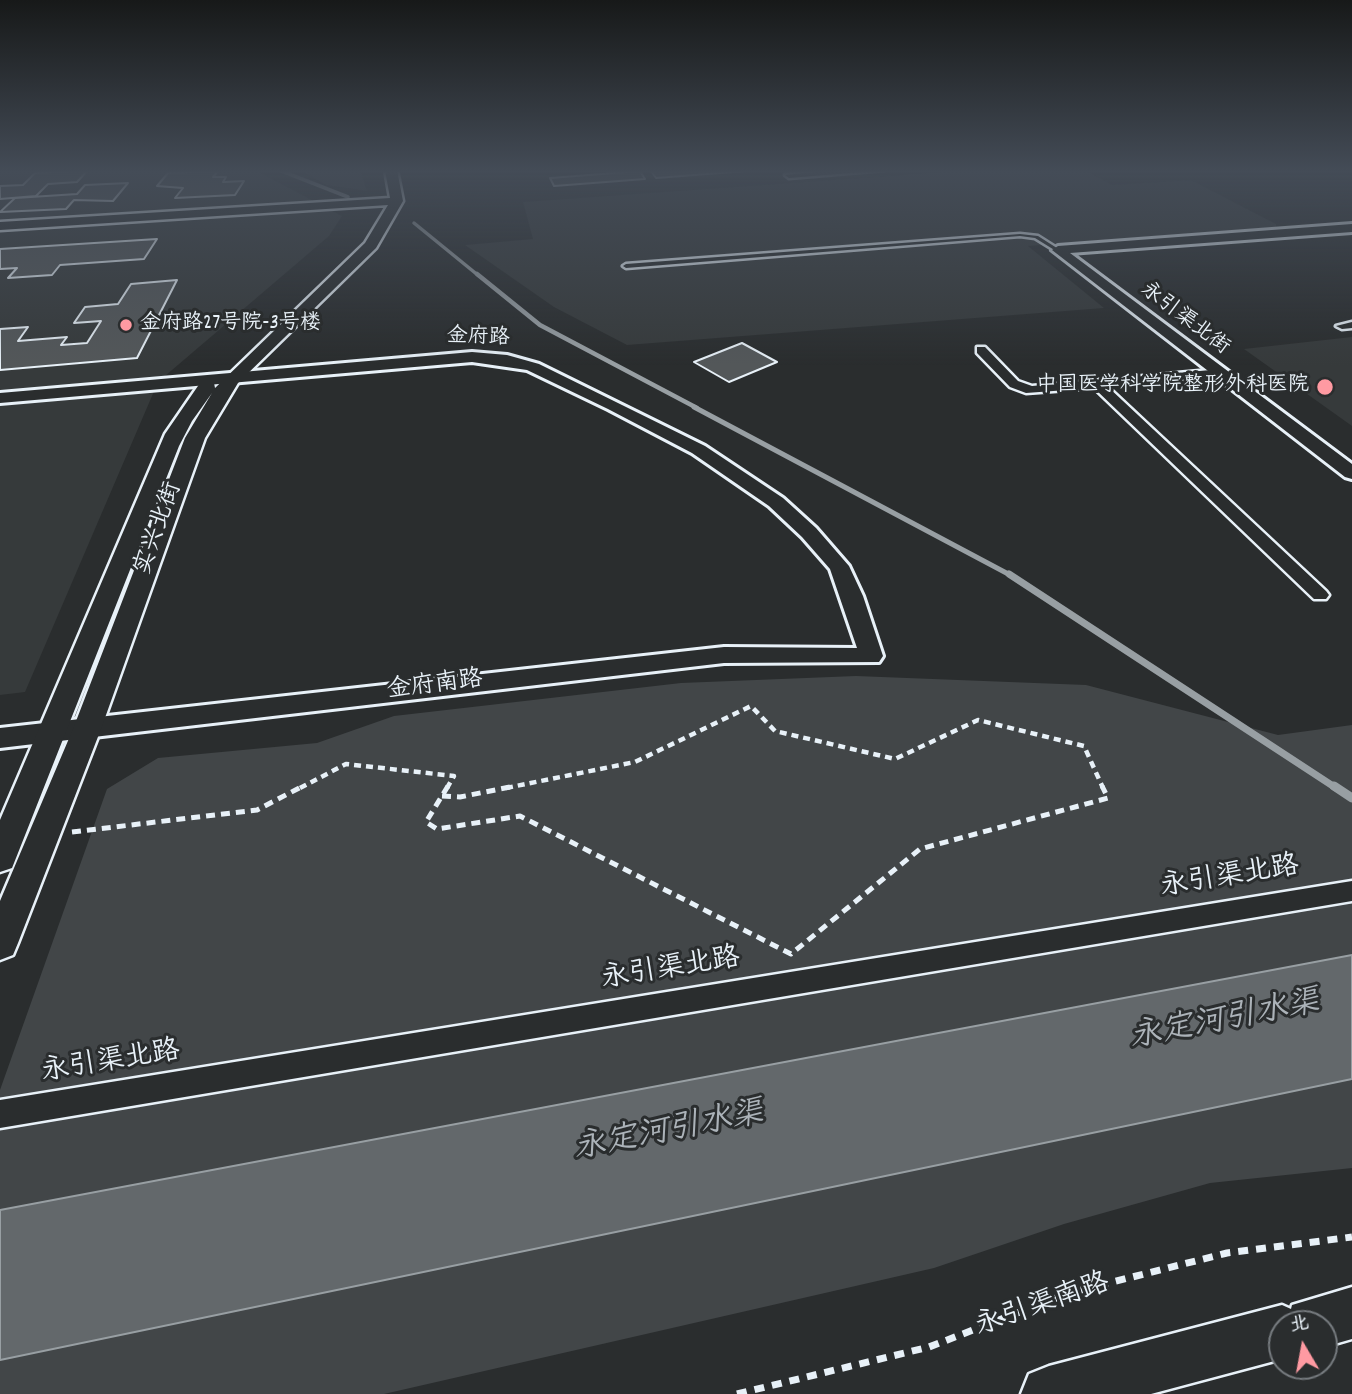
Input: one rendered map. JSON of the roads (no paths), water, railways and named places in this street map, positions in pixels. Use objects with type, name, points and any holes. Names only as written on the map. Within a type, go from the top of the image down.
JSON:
[{"type":"main road","name":"实兴北街","points":[[0,858],[154,487],[162,461],[180,424],[222,380],[371,244],[375,235]]},
{"type":"main road","name":"实兴北街","points":[[0,943],[87,729],[182,469],[222,380]]},
{"type":"main road","points":[[1049,1394],[1268,1336]]},
{"type":"street","points":[[1058,250],[1258,235]]},
{"type":"street","name":"永引渠北街","points":[[1058,250],[1352,472]]},
{"type":"street","points":[[981,349],[1021,387],[1044,390],[1218,372]]},
{"type":"street","name":"金府路","points":[[0,398],[472,357],[507,360],[533,367],[684,441],[796,516],[840,568],[872,656]]},
{"type":"street","points":[[1097,384],[1320,595]]},
{"type":"street","name":"金府南路","points":[[0,738],[724,655],[872,656]]},
{"type":"street","name":"永引渠北路","points":[[0,1114],[1352,891]]},
{"type":"lane","points":[[626,266],[1019,235]]},
{"type":"lane","points":[[1020,235],[1036,237],[1058,250]]},
{"type":"water","name":"永定河引水渠","points":[[1352,955],[1352,1079],[0,1360],[0,1210]]},
{"type":"waterway","points":[[429,235],[479,276]]},
{"type":"waterway","points":[[477,274],[540,325],[697,408]]},
{"type":"waterway","points":[[694,407],[1012,576]]},
{"type":"waterway","points":[[1009,574],[1336,788]]},
{"type":"waterway","points":[[1334,786],[1352,798]]},
{"type":"place","name":"金府路27号院-3号楼","points":[[126,325]]},
{"type":"place","name":"中国医学科学院整形外科医院","points":[[1325,387]]}]
